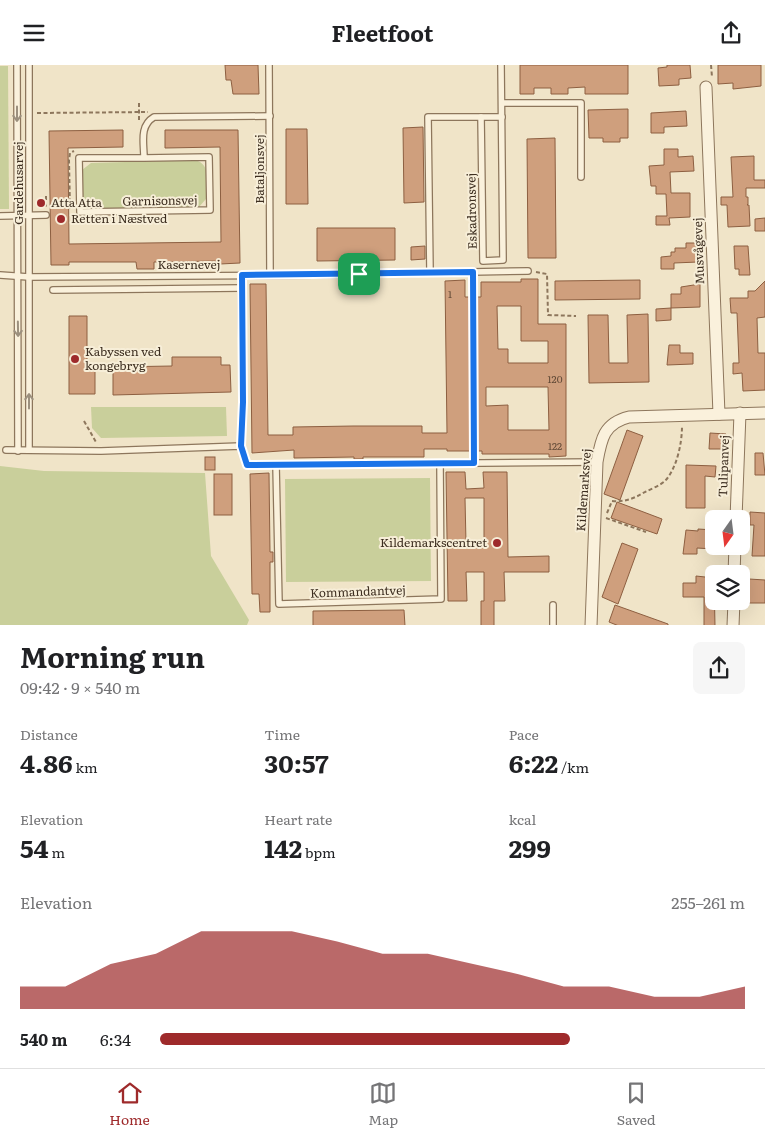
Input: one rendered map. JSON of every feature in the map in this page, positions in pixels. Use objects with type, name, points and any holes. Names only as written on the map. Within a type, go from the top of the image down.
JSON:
[{"type":"street","name":"Musvågevej","points":[[706,87],[719,414]]},
{"type":"street","name":"Tulipanvej","points":[[736,510],[740,413]]},
{"type":"street","name":"Kildemarksvej","points":[[592,625],[600,515],[597,462],[602,438],[617,420],[629,417],[765,413]]},
{"type":"street","points":[[733,625],[734,610]]},
{"type":"lane","name":"Gardehusarvej","points":[[16,65],[18,451]]},
{"type":"lane","name":"Gardehusarvej","points":[[28,65],[30,450]]},
{"type":"lane","name":"Bataljonsvej","points":[[270,65],[270,274]]},
{"type":"lane","name":"Eskadronsvej","points":[[481,117],[483,261],[504,260],[501,65]]},
{"type":"lane","points":[[502,103],[581,103],[581,177]]},
{"type":"lane","points":[[144,158],[144,129],[147,121],[154,117],[270,117]]},
{"type":"lane","points":[[430,273],[428,117],[502,117]]},
{"type":"lane","name":"Garnisonsvej","points":[[210,157],[210,211],[80,212],[79,158],[144,158],[210,157]]},
{"type":"lane","points":[[0,216],[46,215]]},
{"type":"lane","name":"Kasernevej","points":[[0,275],[29,277],[528,271]]},
{"type":"lane","points":[[242,275],[243,402],[241,446],[247,465],[597,462]]},
{"type":"lane","points":[[53,290],[241,288]]},
{"type":"lane","points":[[17,302],[29,302]]},
{"type":"lane","points":[[6,450],[101,451],[241,446]]},
{"type":"lane","name":"Kommandantvej","points":[[276,465],[279,604],[440,599],[440,463]]},
{"type":"lane","points":[[553,605],[553,625]]},
{"type":"path","points":[[46,196],[46,215]]},
{"type":"path","points":[[528,271],[547,274],[548,315],[576,316]]},
{"type":"path","points":[[473,272],[474,463]]},
{"type":"path","points":[[646,533],[600,515],[612,501],[624,502],[632,499],[664,481],[670,473],[682,441],[682,415]]},
{"type":"path","points":[[84,421],[101,451]]},
{"type":"green space","points":[[0,66],[8,66],[9,209],[0,209]]},
{"type":"green space","points":[[195,160],[204,166],[207,176],[206,199],[198,208],[92,208],[85,205],[82,200],[82,170],[91,163]]},
{"type":"green space","points":[[91,407],[226,407],[227,436],[101,438],[92,428]]},
{"type":"green space","points":[[0,466],[44,471],[205,473],[211,556],[249,620],[247,625],[0,625]]},
{"type":"green space","points":[[430,478],[431,581],[286,582],[285,479]]},
{"type":"building","points":[[225,65],[258,65],[259,94],[233,94],[231,80],[226,80]]},
{"type":"building","points":[[520,65],[628,65],[628,94],[585,94],[585,87],[568,88],[568,94],[551,94],[551,88],[534,88],[534,94],[520,94]]},
{"type":"building","points":[[667,65],[690,65],[691,78],[679,79],[679,85],[659,86],[658,68],[667,67]]},
{"type":"building","points":[[718,65],[761,65],[761,86],[733,89],[733,83],[718,84]]},
{"type":"building","points":[[628,109],[628,138],[620,138],[620,142],[603,142],[603,138],[589,138],[588,110]]},
{"type":"building","points":[[686,111],[687,126],[664,127],[664,133],[651,133],[651,113]]},
{"type":"building","points":[[423,127],[424,202],[404,203],[403,128]]},
{"type":"building","points":[[286,129],[307,129],[308,204],[286,204]]},
{"type":"building","points":[[123,130],[123,147],[68,148],[69,244],[221,242],[220,147],[165,148],[165,130],[238,130],[240,263],[220,264],[220,261],[154,262],[154,269],[137,269],[136,262],[69,262],[69,265],[51,265],[49,131]]},
{"type":"building","points":[[555,138],[556,258],[528,258],[527,139]]},
{"type":"building","points":[[664,149],[678,149],[678,157],[693,156],[694,171],[670,172],[671,193],[690,193],[690,217],[669,218],[670,225],[656,225],[656,216],[667,216],[666,194],[656,194],[656,186],[651,186],[649,166],[664,165]]},
{"type":"building","points":[[754,156],[754,180],[765,180],[765,188],[746,188],[750,226],[728,227],[727,205],[721,205],[721,197],[733,197],[731,157]]},
{"type":"building","points":[[765,218],[765,231],[755,231],[755,219]]},
{"type":"building","points":[[317,228],[395,228],[395,260],[317,261]]},
{"type":"building","points":[[686,243],[695,243],[698,262],[674,263],[674,269],[661,269],[661,257],[671,256],[671,252],[675,252],[675,248],[686,248]]},
{"type":"building","points":[[425,246],[425,259],[411,260],[411,247]]},
{"type":"building","points":[[734,246],[748,246],[750,275],[739,275],[739,269],[735,269]]},
{"type":"building","points":[[521,279],[538,279],[538,324],[566,324],[566,456],[549,457],[549,454],[482,454],[482,451],[447,451],[447,449],[424,449],[424,457],[363,457],[363,459],[354,459],[354,457],[294,458],[294,450],[252,453],[250,284],[266,284],[268,435],[293,435],[293,427],[353,426],[422,426],[422,433],[447,433],[445,281],[465,280],[465,297],[481,297],[481,282],[521,282]],"holes":[[[497,306],[521,306],[521,341],[548,341],[548,363],[508,363],[508,349],[498,349]],[[486,387],[548,387],[549,430],[508,430],[508,405],[486,406]]]},
{"type":"building","points":[[640,280],[640,299],[555,300],[555,281]]},
{"type":"building","points":[[765,281],[765,317],[757,318],[758,353],[765,353],[765,390],[743,391],[742,373],[733,374],[733,363],[739,363],[737,313],[731,313],[730,298],[748,298],[748,291],[755,291]]},
{"type":"building","points":[[700,284],[700,307],[671,308],[671,294],[681,294],[681,287]]},
{"type":"building","points":[[671,308],[671,320],[656,321],[656,309]]},
{"type":"building","points":[[648,314],[649,382],[589,383],[588,315],[608,315],[609,363],[628,363],[627,315]]},
{"type":"building","points":[[69,316],[87,316],[87,367],[95,367],[95,394],[69,394]]},
{"type":"building","points":[[669,345],[680,345],[680,353],[693,353],[693,364],[667,365]]},
{"type":"building","points":[[172,357],[221,357],[221,365],[230,365],[231,392],[113,395],[113,367],[172,366]]},
{"type":"building","points":[[627,430],[643,436],[620,500],[604,494]]},
{"type":"building","points":[[710,433],[726,434],[725,449],[709,449]]},
{"type":"building","points":[[755,453],[763,453],[765,475],[755,475]]},
{"type":"building","points":[[205,457],[215,457],[215,470],[205,470]]},
{"type":"building","points":[[686,465],[716,466],[715,477],[705,476],[705,508],[686,508]]},
{"type":"building","points":[[446,472],[465,472],[466,489],[484,488],[483,472],[507,472],[508,557],[549,556],[549,572],[504,572],[505,601],[494,601],[494,625],[481,625],[481,601],[484,601],[484,572],[466,572],[467,601],[448,601]],"holes":[[[465,498],[484,498],[484,542],[466,543]]]},
{"type":"building","points":[[269,473],[270,552],[273,552],[273,562],[270,562],[270,612],[260,612],[259,594],[252,594],[250,474]]},
{"type":"building","points":[[214,474],[232,474],[232,515],[214,515]]},
{"type":"building","points":[[617,502],[662,519],[657,534],[611,518]]},
{"type":"building","points":[[750,512],[765,513],[765,556],[752,556],[754,525],[750,525]]},
{"type":"building","points":[[698,529],[705,529],[705,548],[697,548],[697,554],[683,554],[686,530],[698,531]]},
{"type":"building","points":[[622,543],[638,549],[618,604],[602,597]]},
{"type":"building","points":[[696,576],[705,577],[705,610],[715,610],[715,625],[704,625],[704,597],[683,597],[683,583],[696,583]]},
{"type":"building","points":[[750,579],[765,580],[765,603],[750,603]]},
{"type":"building","points":[[615,605],[668,625],[616,625],[609,622]]},
{"type":"building","points":[[404,610],[405,625],[313,625],[313,611]]},
{"type":"place","name":"Atta Atta","points":[[41,203]]},
{"type":"place","name":"Retten i Næstved","points":[[61,219]]},
{"type":"place","name":"Kabyssen ved kongebryg","points":[[75,359]]},
{"type":"place","name":"Kildemarkscentret","points":[[497,543]]},
{"type":"route","points":[[473,272],[474,463],[247,465],[241,446],[243,402],[242,275],[359,274],[473,272]]}]
